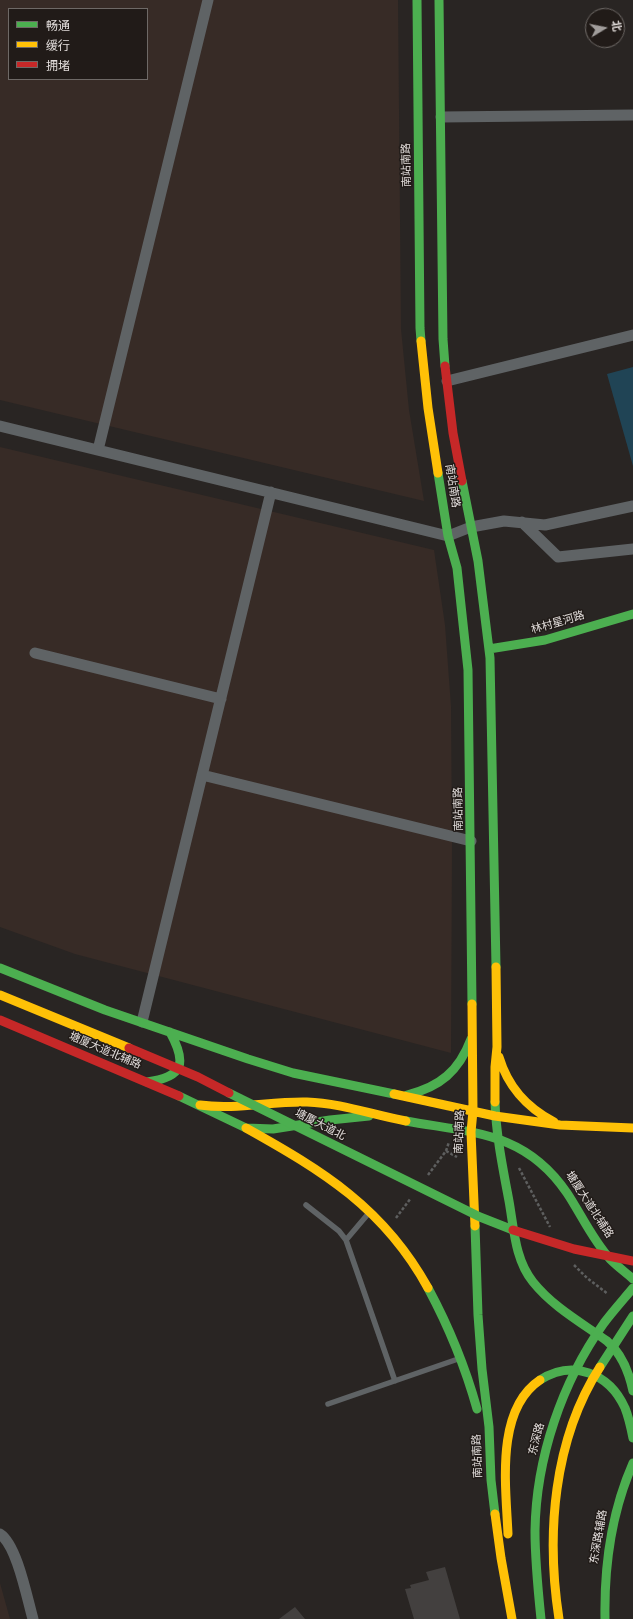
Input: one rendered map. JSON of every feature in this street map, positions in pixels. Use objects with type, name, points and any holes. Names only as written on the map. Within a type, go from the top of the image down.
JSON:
[{"type":"main road","name":"南站南路","points":[[417,0],[420,328],[428,408],[448,536],[457,568],[468,670],[473,1034],[473,1111],[470,1132],[478,1315],[482,1369],[489,1428],[490,1480],[501,1558],[513,1619]]},
{"type":"main road","name":"南站南路","points":[[439,0],[443,339],[453,433],[471,527],[486,619],[489,649],[497,1047],[494,1078],[495,1116],[498,1138],[517,1243],[525,1268],[532,1281],[550,1298],[611,1345],[626,1369],[633,1391]]},
{"type":"main road","name":"林村星河路","points":[[489,649],[512,647],[553,638],[617,617],[633,614]]},
{"type":"main road","points":[[0,968],[105,1010],[293,1073],[495,1116],[560,1125],[633,1128]]},
{"type":"main road","name":"塘厦大道北","points":[[0,995],[86,1029],[198,1077],[480,1217],[557,1245],[594,1255],[633,1261]]},
{"type":"main road","name":"塘厦大道北辅路","points":[[0,1020],[200,1105],[246,1128],[273,1129],[330,1120],[382,1116]]},
{"type":"main road","points":[[147,1082],[165,1080],[176,1072],[178,1068],[180,1057],[179,1051],[170,1032]]},
{"type":"main road","points":[[396,1096],[417,1094],[436,1087],[451,1074],[464,1055],[473,1034]]},
{"type":"main road","points":[[497,1047],[506,1078],[514,1092],[538,1113],[560,1125]]},
{"type":"main road","name":"塘厦大道北辅路","points":[[200,1105],[226,1108],[288,1102],[322,1102],[349,1106],[382,1116],[498,1138],[520,1147],[544,1165],[568,1194],[599,1244],[611,1259],[633,1279]]},
{"type":"main road","points":[[246,1128],[314,1167],[334,1181],[370,1212],[395,1239],[410,1260],[443,1317],[461,1358],[472,1390],[478,1414],[490,1480]]},
{"type":"main road","name":"东深路","points":[[541,1619],[535,1573],[534,1531],[537,1493],[543,1457],[564,1394],[578,1366],[609,1317],[633,1288]]},
{"type":"main road","points":[[559,1619],[554,1580],[553,1543],[555,1506],[560,1469],[568,1437],[590,1382],[633,1316]]},
{"type":"main road","points":[[611,1345],[630,1356]]},
{"type":"main road","points":[[513,1619],[508,1544],[507,1457],[508,1433],[518,1402],[533,1385],[543,1377],[568,1370],[584,1371],[594,1374],[606,1381],[622,1401],[628,1414],[632,1448]]},
{"type":"main road","name":"东深路辅路","points":[[605,1619],[604,1589],[610,1532],[616,1506],[630,1472],[632,1448]]},
{"type":"street","points":[[98,450],[208,0]]},
{"type":"street","points":[[441,116],[633,115]]},
{"type":"street","points":[[447,381],[633,335]]},
{"type":"street","points":[[0,426],[448,536],[471,527],[504,521],[545,524],[633,506]]},
{"type":"street","points":[[142,1022],[271,492]]},
{"type":"street","points":[[522,522],[558,557],[633,550]]},
{"type":"street","points":[[35,653],[221,699]]},
{"type":"street","points":[[202,775],[471,841]]},
{"type":"street","points":[[0,1534],[6,1538],[14,1553],[33,1619]]},
{"type":"lane","points":[[306,1205],[339,1231],[346,1240],[395,1381]]},
{"type":"lane","points":[[346,1240],[370,1212]]},
{"type":"lane","points":[[328,1404],[461,1358]]},
{"type":"path","points":[[446,1151],[458,1157]]},
{"type":"shaded area","points":[[0,0],[398,0],[401,329],[409,410],[424,501],[0,400]]},
{"type":"shaded area","points":[[0,447],[434,550],[445,625],[451,706],[451,1053],[75,954],[0,927]]},
{"type":"shaded area","points":[[0,1583],[10,1619],[0,1619]]},
{"type":"water","points":[[633,367],[633,466],[607,374]]},
{"type":"building","points":[[445,1567],[460,1619],[414,1619],[405,1589],[411,1588],[410,1585],[429,1580],[426,1572]]},
{"type":"building","points":[[295,1607],[305,1619],[279,1619]]},
{"type":"traffic: fast","points":[[417,0],[421,341]]},
{"type":"traffic: fast","points":[[439,0],[443,339],[445,366]]},
{"type":"traffic: fast","points":[[438,473],[448,536],[457,568],[468,670],[472,1004]]},
{"type":"traffic: fast","points":[[462,481],[478,561],[490,658],[496,967]]},
{"type":"traffic: fast","points":[[489,649],[545,640],[633,614]]},
{"type":"traffic: fast","points":[[0,968],[105,1010],[248,1059],[293,1073],[394,1094]]},
{"type":"traffic: fast","points":[[147,1082],[159,1080],[169,1076],[179,1067],[179,1052],[170,1032]]},
{"type":"traffic: fast","points":[[407,1095],[419,1092],[439,1082],[447,1076],[461,1060],[471,1039]]},
{"type":"traffic: fast","points":[[229,1093],[480,1217],[513,1230]]},
{"type":"traffic: fast","points":[[179,1096],[246,1128],[273,1129],[330,1120],[369,1116]]},
{"type":"traffic: fast","points":[[495,1102],[502,1164],[516,1244],[522,1264],[533,1282],[549,1299],[612,1346],[624,1364],[633,1391]]},
{"type":"traffic: fast","points":[[406,1121],[496,1138],[515,1146],[533,1157],[551,1173],[567,1193],[592,1235],[613,1262],[633,1279]]},
{"type":"traffic: fast","points":[[475,1226],[478,1315],[482,1369],[489,1427],[491,1480],[495,1514]]},
{"type":"traffic: fast","points":[[428,1288],[456,1347],[477,1409]]},
{"type":"traffic: fast","points":[[541,1619],[536,1564],[535,1531],[540,1476],[546,1449],[564,1395],[576,1370],[604,1323],[633,1288]]},
{"type":"traffic: fast","points":[[600,1367],[633,1316]]},
{"type":"traffic: fast","points":[[540,1380],[552,1374],[577,1370],[600,1378],[610,1386],[625,1408],[633,1438]]},
{"type":"traffic: fast","points":[[605,1619],[606,1578],[610,1539],[619,1501],[633,1463]]},
{"type":"traffic: slow","points":[[421,341],[428,408],[438,473]]},
{"type":"traffic: slow","points":[[495,1102],[495,1067],[497,1047],[496,967]]},
{"type":"traffic: slow","points":[[0,995],[129,1048]]},
{"type":"traffic: slow","points":[[472,1004],[473,1111],[471,1132],[475,1226]]},
{"type":"traffic: slow","points":[[499,1057],[507,1078],[519,1095],[535,1110],[554,1122]]},
{"type":"traffic: slow","points":[[394,1094],[495,1116],[560,1125],[633,1128]]},
{"type":"traffic: slow","points":[[200,1105],[240,1106],[294,1102],[320,1103],[345,1107],[406,1121]]},
{"type":"traffic: slow","points":[[246,1128],[326,1176],[349,1194],[392,1235],[411,1260],[428,1288]]},
{"type":"traffic: slow","points":[[559,1619],[553,1554],[557,1489],[563,1457],[572,1425],[584,1395],[600,1367]]},
{"type":"traffic: slow","points":[[508,1534],[505,1473],[506,1451],[510,1430],[516,1410],[526,1393],[540,1380]]},
{"type":"traffic: slow","points":[[495,1514],[512,1619]]},
{"type":"traffic: jam","points":[[445,366],[453,433],[462,481]]},
{"type":"traffic: jam","points":[[0,1020],[179,1096]]},
{"type":"traffic: jam","points":[[129,1048],[198,1077],[229,1093]]},
{"type":"traffic: jam","points":[[513,1230],[574,1249],[633,1261]]}]
